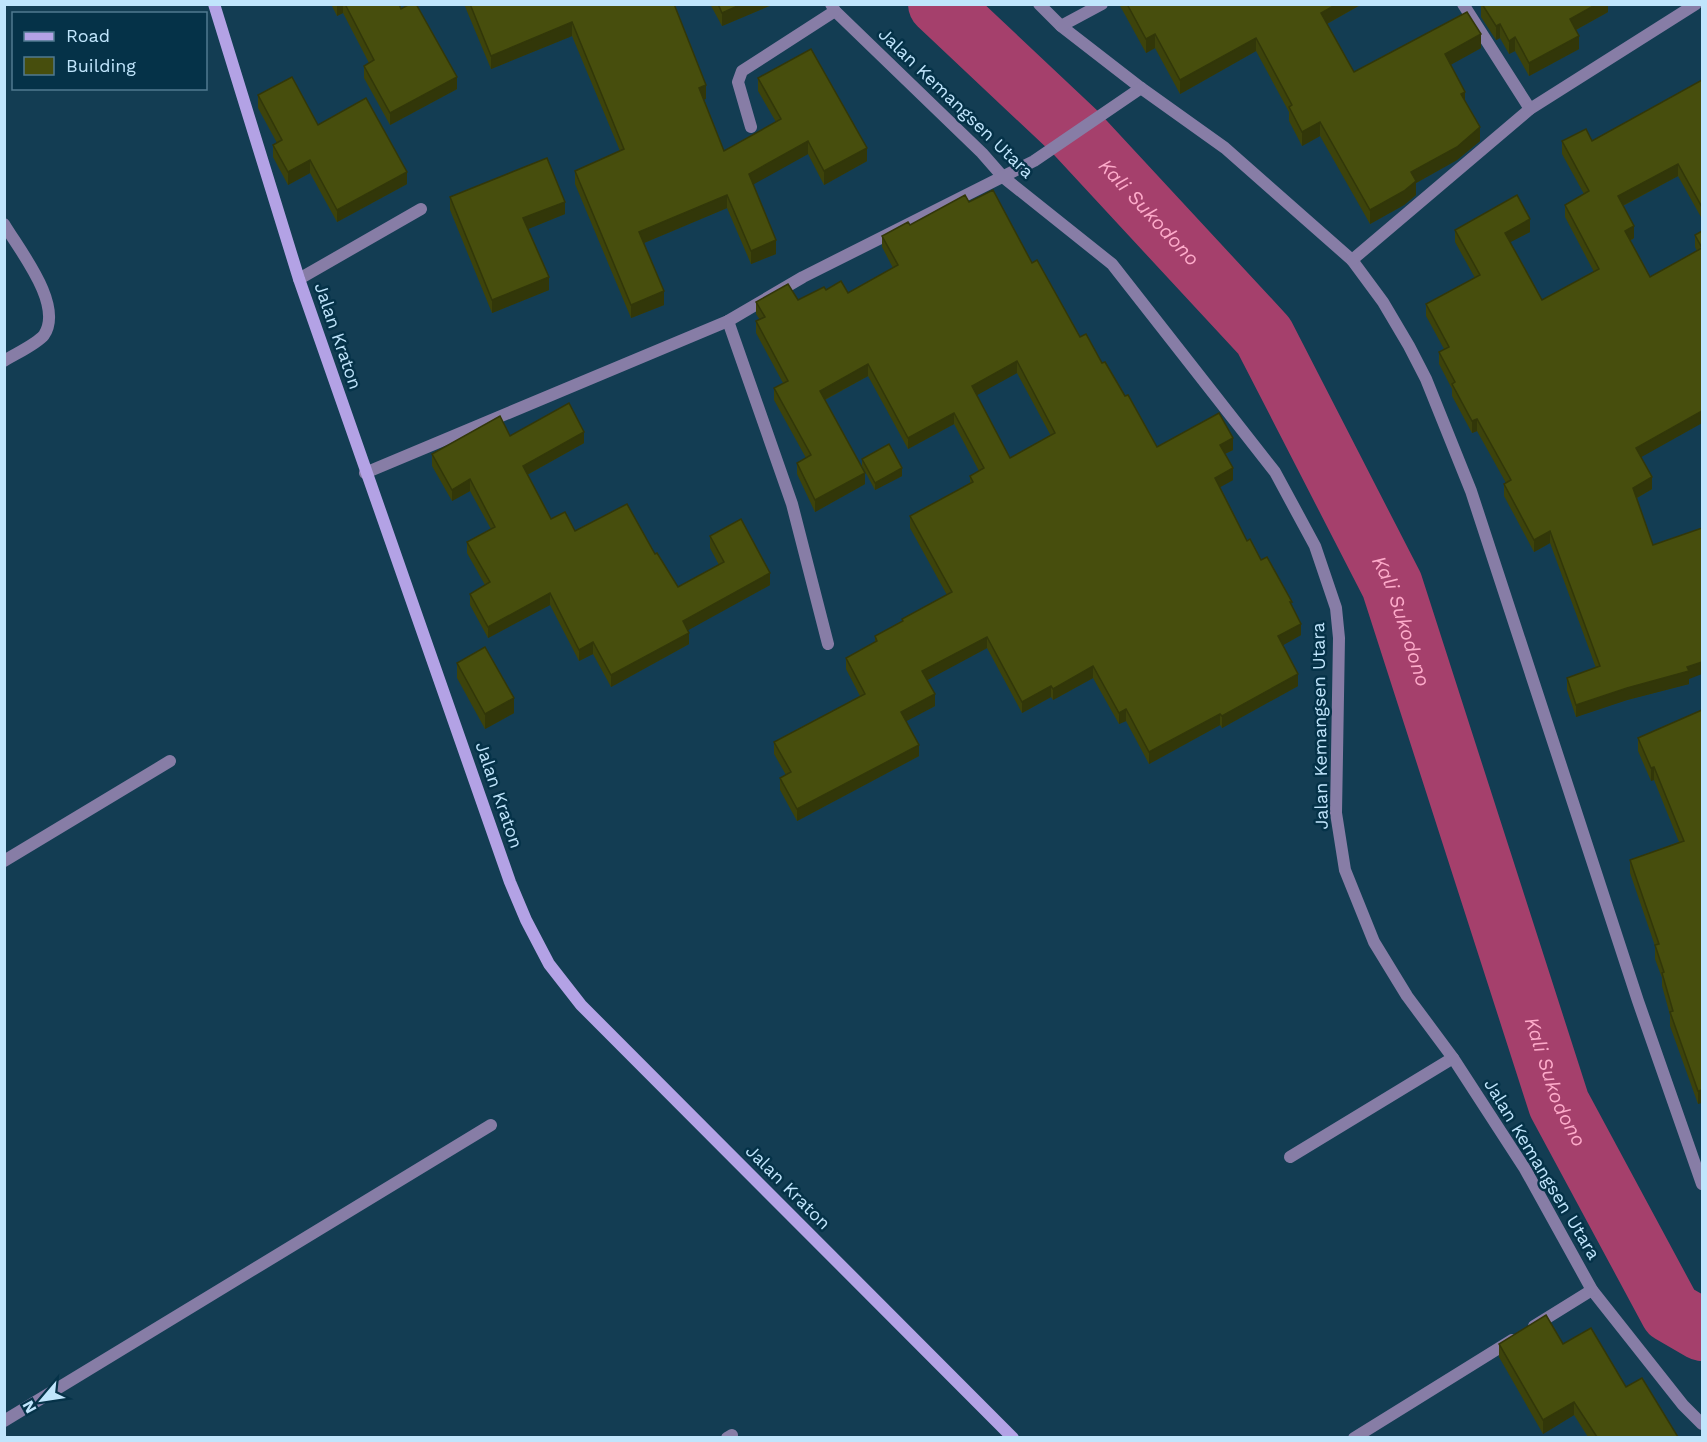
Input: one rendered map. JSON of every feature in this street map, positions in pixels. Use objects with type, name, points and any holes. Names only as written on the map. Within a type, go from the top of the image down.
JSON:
[{"type":"street","name":"Jalan Kraton","points":[[214,4],[298,279],[365,473],[510,882],[526,920],[549,964],[581,1005],[1013,1437]]},
{"type":"street","points":[[1039,4],[1061,26],[1141,88],[1225,148],[1352,260],[1383,302],[1413,354],[1426,379],[1471,491],[1638,1001],[1702,1182]]},
{"type":"street","points":[[1061,26],[1102,4]]},
{"type":"street","points":[[1463,4],[1530,109]]},
{"type":"street","points":[[1352,260],[1530,109],[1696,4]]},
{"type":"street","points":[[751,126],[738,82],[742,71],[833,8]]},
{"type":"street","name":"Jalan Kemangsen Utara","points":[[833,8],[982,153],[1003,177],[1112,264],[1275,472],[1315,546],[1336,608],[1339,638],[1336,813],[1345,870],[1374,942],[1407,996],[1453,1058],[1525,1169],[1592,1290],[1683,1405],[1702,1424]]},
{"type":"street","points":[[365,473],[728,321],[804,277],[1034,161],[1141,88]]},
{"type":"street","points":[[298,279],[421,209]]},
{"type":"street","points":[[4,224],[45,292],[50,310],[49,323],[42,337],[4,361]]},
{"type":"street","points":[[728,321],[792,504],[828,644]]},
{"type":"street","points":[[4,861],[170,761]]},
{"type":"street","points":[[1290,1157],[1453,1058]]},
{"type":"street","points":[[4,1421],[491,1125]]},
{"type":"street","points":[[1354,1437],[1592,1290]]},
{"type":"building","points":[[345,4],[399,4],[401,9],[410,4],[416,4],[457,77],[390,113],[364,66],[374,60]]},
{"type":"building","points":[[470,4],[674,4],[706,85],[699,88],[724,151],[781,119],[758,78],[811,49],[867,148],[824,171],[808,141],[749,174],[776,240],[751,251],[727,195],[639,232],[664,291],[631,305],[575,171],[624,149],[572,22],[491,56]]},
{"type":"building","points":[[718,4],[742,4],[722,13]]},
{"type":"building","points":[[1127,4],[1337,4],[1321,13],[1354,72],[1467,12],[1481,34],[1445,54],[1465,92],[1461,94],[1480,127],[1457,147],[1411,172],[1416,181],[1404,191],[1370,210],[1320,122],[1302,132],[1289,107],[1292,105],[1256,38],[1180,80],[1155,34],[1146,39]]},
{"type":"building","points":[[1482,4],[1597,4],[1570,19],[1579,36],[1529,63],[1515,37],[1509,41],[1500,24],[1496,26]]},
{"type":"building","points":[[292,77],[318,125],[366,98],[407,172],[337,210],[310,160],[288,172],[273,145],[282,140],[258,95]]},
{"type":"building","points":[[1702,80],[1702,207],[1678,164],[1618,196],[1634,226],[1625,231],[1650,277],[1702,248],[1702,411],[1636,448],[1652,477],[1633,488],[1653,545],[1702,528],[1702,662],[1687,667],[1689,671],[1576,705],[1567,678],[1600,666],[1550,531],[1534,540],[1504,484],[1511,480],[1477,419],[1472,421],[1452,384],[1455,382],[1439,352],[1449,347],[1426,304],[1480,275],[1455,230],[1517,195],[1530,219],[1505,233],[1542,300],[1599,269],[1565,205],[1589,191],[1562,141],[1586,129],[1592,141]]},
{"type":"building","points":[[547,158],[565,202],[523,218],[549,277],[492,300],[450,197]]},
{"type":"building","points":[[993,190],[1032,263],[1037,260],[1080,337],[1086,334],[1102,363],[1105,362],[1125,396],[1128,395],[1157,447],[1219,413],[1233,438],[1220,445],[1233,468],[1215,478],[1247,541],[1250,539],[1261,560],[1267,557],[1292,602],[1290,602],[1301,624],[1278,636],[1298,674],[1222,716],[1220,714],[1149,752],[1126,709],[1119,713],[1093,666],[1053,689],[1051,686],[1022,702],[987,637],[922,671],[935,694],[901,712],[919,745],[797,809],[780,778],[791,772],[774,742],[865,694],[846,658],[877,641],[875,636],[903,621],[902,619],[952,592],[910,516],[973,482],[970,476],[984,468],[954,413],[908,438],[868,364],[820,391],[865,473],[815,500],[797,463],[811,455],[774,388],[788,381],[756,321],[765,317],[756,302],[788,284],[798,300],[824,287],[826,290],[841,281],[848,293],[898,265],[882,236],[908,222],[910,225],[965,195],[969,202]],"holes":[[[1017,361],[1055,433],[1010,458],[972,386]]]},
{"type":"building","points":[[1702,231],[1702,248],[1695,235]]},
{"type":"building","points":[[569,403],[584,432],[523,466],[551,519],[565,512],[575,531],[627,504],[655,554],[657,553],[678,587],[724,562],[710,536],[741,519],[770,573],[683,621],[689,633],[611,675],[593,642],[579,650],[550,593],[488,627],[470,594],[490,582],[467,542],[495,527],[470,479],[452,490],[432,454],[500,416],[510,436]]},
{"type":"building","points":[[889,444],[902,468],[875,483],[862,459]]},
{"type":"building","points":[[485,647],[514,698],[485,714],[457,663]]},
{"type":"building","points":[[1702,710],[1702,1090],[1698,1091],[1670,1012],[1673,1011],[1655,945],[1659,944],[1630,860],[1684,841],[1654,767],[1651,768],[1638,738]]},
{"type":"building","points":[[1546,1315],[1563,1344],[1591,1328],[1626,1387],[1642,1378],[1678,1437],[1597,1437],[1574,1402],[1543,1420],[1499,1344]]},
{"type":"waterway","name":"Kali Sukodono","points":[[939,4],[1075,132],[1264,336],[1392,585],[1559,1104],[1671,1312],[1702,1330]]}]
